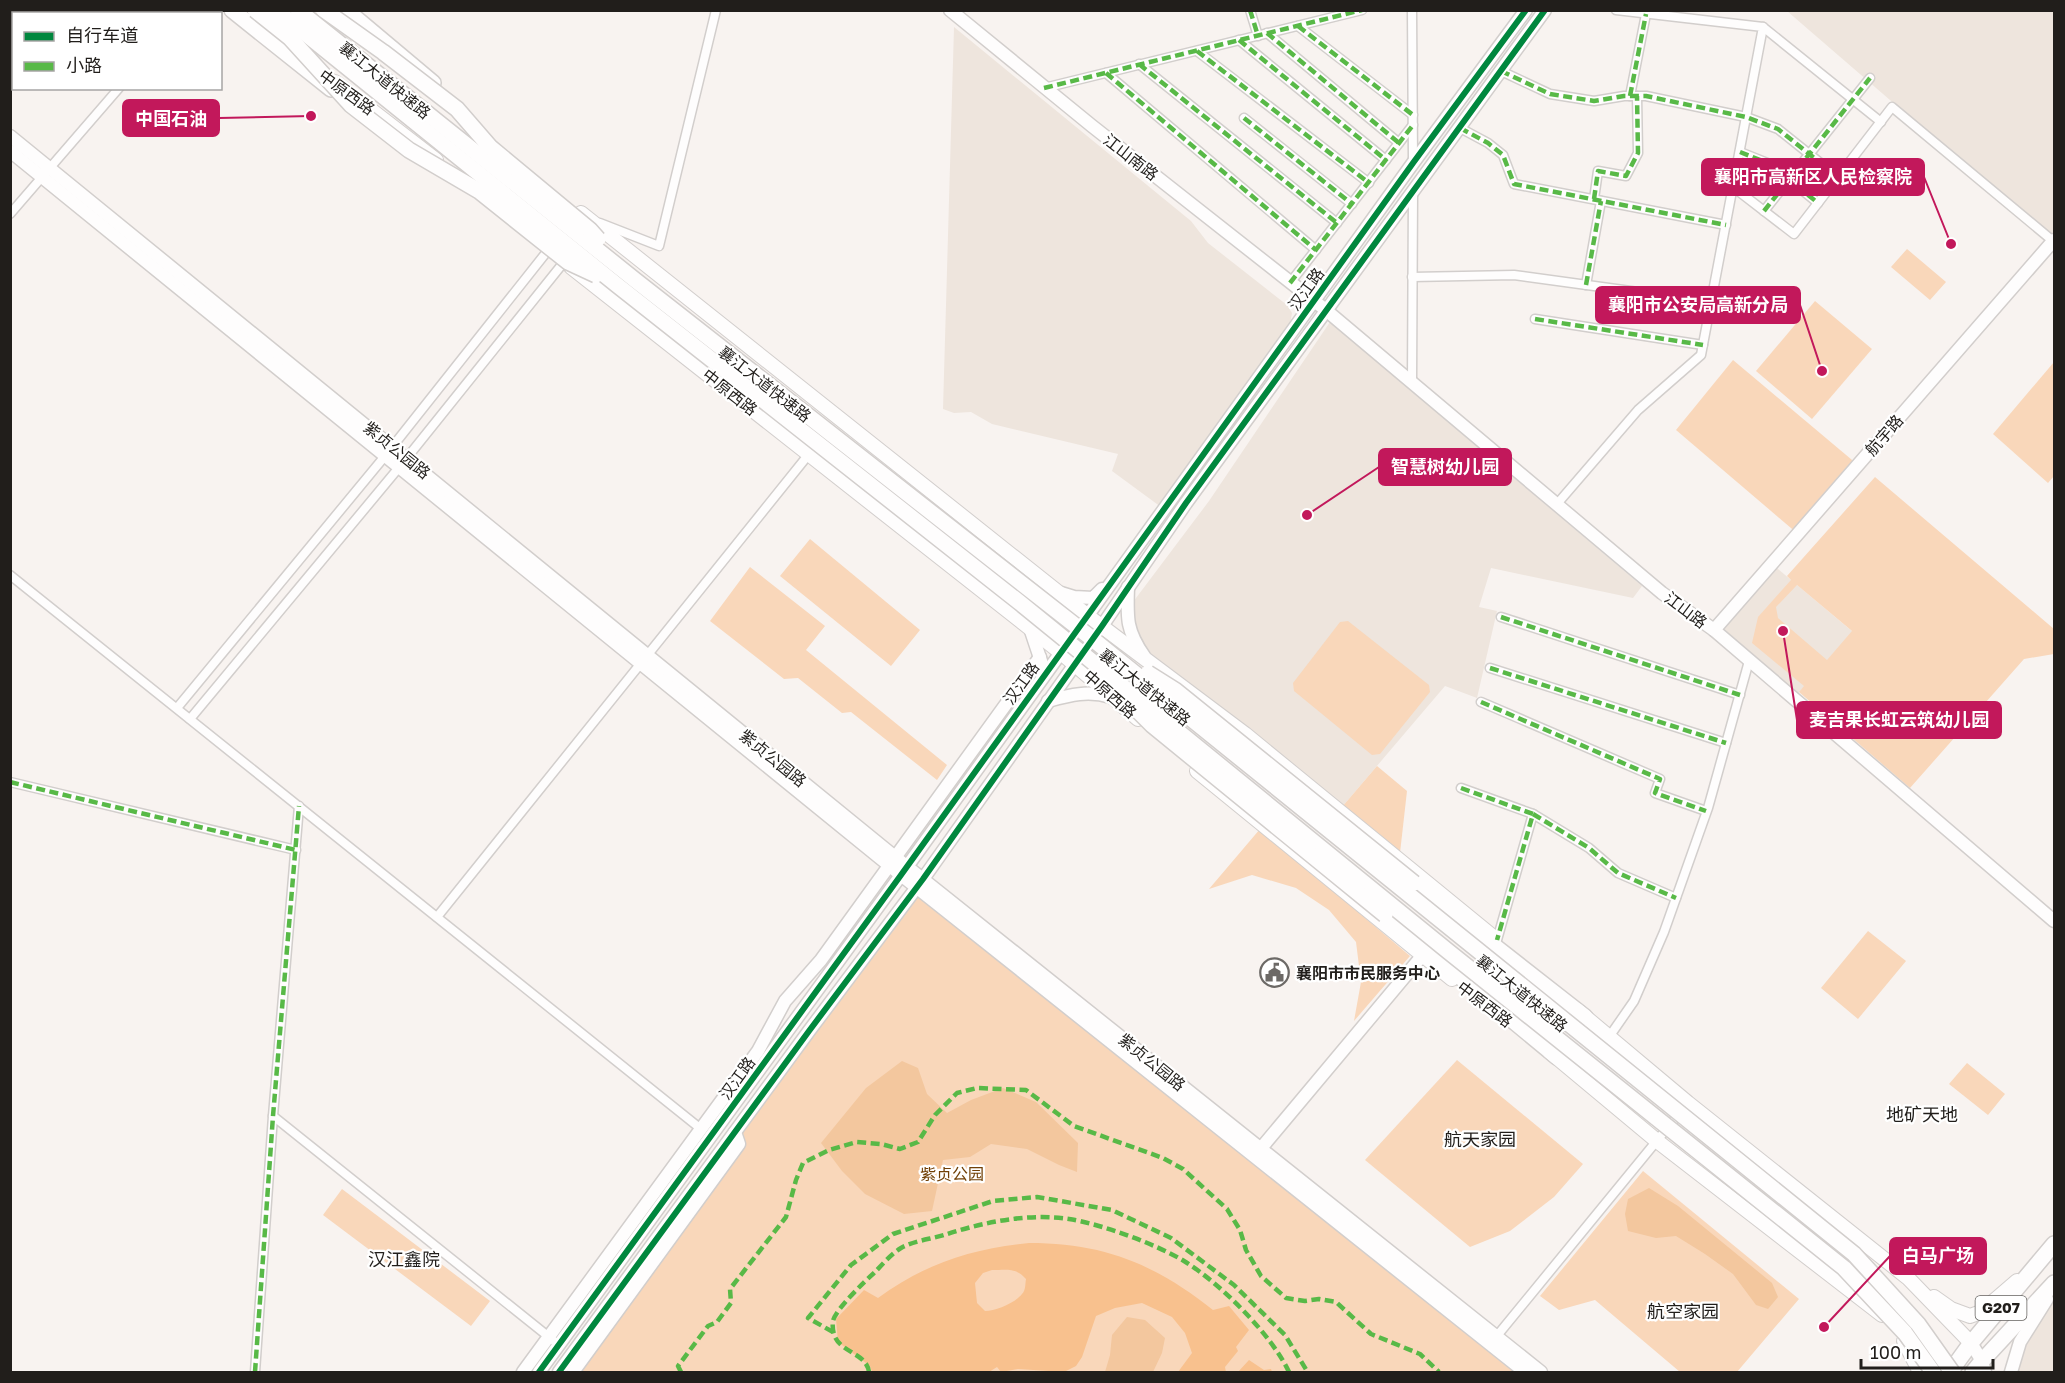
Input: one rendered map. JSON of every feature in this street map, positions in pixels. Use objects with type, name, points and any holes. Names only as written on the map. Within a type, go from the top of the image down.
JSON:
[{"type":"highway","points":[[232,10],[409,150],[479,191],[568,262],[617,285]]},
{"type":"highway","points":[[255,10],[290,38],[351,105]]},
{"type":"highway","name":"襄江大道快速路","points":[[276,10],[617,285],[1019,602],[1467,966],[1844,1268],[1905,1333],[1936,1372]]},
{"type":"highway","name":"襄江大道快速路","points":[[298,10],[1029,589],[1854,1254],[1918,1324],[1951,1372]]},
{"type":"highway","points":[[324,10],[457,109]]},
{"type":"highway","points":[[346,10],[441,90],[490,147],[590,230],[620,267]]},
{"type":"highway","points":[[1029,589],[1062,606],[1140,668],[1175,690],[1414,883],[1585,1017]]},
{"type":"highway","points":[[1019,602],[1042,630],[1120,693],[1152,725],[1557,1058]]},
{"type":"highway","name":"G207","points":[[1951,1372],[1971,1343],[2055,1245]]},
{"type":"highway","name":"G207","points":[[1980,1369],[2055,1285]]},
{"type":"main road","name":"中原西路","points":[[240,10],[293,53],[358,98],[1075,663],[1226,796],[1422,956],[1557,1058],[1656,1141],[1893,1324],[1936,1372]]},
{"type":"main road","points":[[337,10],[356,32],[587,219],[1088,616],[1245,734],[1497,940],[1688,1103],[1908,1278],[1951,1309],[1970,1316],[1982,1312],[2044,1258]]},
{"type":"main road","points":[[1908,1278],[1971,1343]]},
{"type":"main road","points":[[1893,1324],[1920,1372]]},
{"type":"street","points":[[587,219],[659,246],[716,10]]},
{"type":"street","name":"江山南路","points":[[950,10],[1314,302]]},
{"type":"street","points":[[1250,10],[1258,36]]},
{"type":"street","points":[[1044,87],[1362,10]]},
{"type":"street","points":[[1412,10],[1413,163]]},
{"type":"street","name":"汉江路","points":[[539,1372],[1526,10]]},
{"type":"street","name":"汉江路","points":[[560,1372],[920,883],[1186,503],[1545,10]]},
{"type":"street","points":[[1616,10],[1763,27],[1881,122]]},
{"type":"street","points":[[1586,285],[1597,200],[1598,171],[1626,176],[1638,153],[1634,96],[1646,14]]},
{"type":"street","points":[[1298,26],[1413,115]]},
{"type":"street","points":[[1557,504],[1638,410],[1701,355],[1763,27]]},
{"type":"street","points":[[1267,33],[1399,143]]},
{"type":"street","points":[[1239,40],[1386,160]]},
{"type":"street","points":[[1197,51],[1369,183]]},
{"type":"street","points":[[1140,64],[1337,223]]},
{"type":"street","points":[[1501,71],[1550,94],[1594,101],[1646,96],[1746,117],[1778,129],[1838,177]]},
{"type":"street","points":[[1106,73],[1316,250]]},
{"type":"street","points":[[1764,211],[1870,78]]},
{"type":"street","points":[[10,214],[117,90]]},
{"type":"street","points":[[1733,187],[1794,234],[1892,107],[2054,241]]},
{"type":"street","points":[[1244,118],[1352,204]]},
{"type":"street","points":[[1290,283],[1413,125]]},
{"type":"street","points":[[1460,128],[1488,143],[1503,155],[1514,184],[1726,225]]},
{"type":"street","name":"紫贞公园路","points":[[10,136],[47,173],[892,862],[1258,1153],[1526,1372]]},
{"type":"street","name":"紫贞公园路","points":[[10,151],[47,173]]},
{"type":"street","points":[[1740,152],[1770,164],[1818,203]]},
{"type":"street","points":[[1412,382],[1413,192]]},
{"type":"street","name":"航宇路","points":[[1714,630],[2054,241]]},
{"type":"street","points":[[177,708],[388,451],[549,249]]},
{"type":"street","points":[[190,719],[403,463],[564,262]]},
{"type":"street","points":[[1413,277],[1514,275],[1711,302]]},
{"type":"street","name":"江山路","points":[[1314,302],[1662,592],[1714,630],[2055,921]]},
{"type":"street","points":[[1535,319],[1703,345]]},
{"type":"street","points":[[437,917],[809,454]]},
{"type":"street","points":[[10,575],[701,1129]]},
{"type":"street","points":[[1060,593],[1074,597],[1093,598],[1115,579]]},
{"type":"street","points":[[1128,587],[1127,616],[1132,638],[1146,659]]},
{"type":"street","points":[[1501,617],[1740,695]]},
{"type":"street","points":[[1030,628],[1044,671],[1034,689]]},
{"type":"street","points":[[523,1372],[758,1051],[785,1001],[821,960],[1040,657]]},
{"type":"street","points":[[1609,1037],[1634,1001],[1664,932],[1707,811],[1749,661]]},
{"type":"street","points":[[1490,668],[1726,743]]},
{"type":"street","points":[[1048,701],[1076,693],[1097,693],[1115,698]]},
{"type":"street","points":[[1481,702],[1660,779],[1655,793],[1707,811]]},
{"type":"street","points":[[10,782],[296,850]]},
{"type":"street","points":[[1461,788],[1533,814],[1589,848],[1618,873],[1676,898]]},
{"type":"street","points":[[255,1372],[273,1116],[299,806]]},
{"type":"street","points":[[1497,940],[1533,814]]},
{"type":"street","points":[[1258,1153],[1422,956]]},
{"type":"street","points":[[1496,1336],[1688,1103]]},
{"type":"street","points":[[273,1116],[559,1345]]},
{"type":"street","points":[[573,1372],[739,1144],[735,1132]]},
{"type":"street","name":"紫贞公园路","points":[[1258,1153],[1541,1372]]},
{"type":"street","points":[[2011,1372],[2020,1342],[2055,1285]]},
{"type":"street","points":[[1971,1343],[1980,1369]]},
{"type":"shaded area","points":[[1787,11],[2054,11],[2054,242],[2053,241]]},
{"type":"shaded area","points":[[954,27],[1191,221],[1208,243],[1287,305],[1292,313],[1290,325],[1161,507],[1112,471],[1118,454],[992,424],[971,412],[954,413],[943,409]]},
{"type":"shaded area","points":[[1330,322],[1642,586],[1633,598],[1491,568],[1479,607],[1497,611],[1477,698],[1445,686],[1342,807],[1152,658],[1136,632],[1133,602],[1209,501]]},
{"type":"shaded area","points":[[1772,564],[1853,632],[1793,699],[1714,630]]},
{"type":"shaded area","points":[[902,1061],[918,1068],[927,1094],[947,1113],[971,1100],[1003,1088],[1036,1102],[1078,1143],[1077,1172],[1027,1149],[991,1144],[970,1157],[943,1160],[932,1211],[904,1214],[865,1194],[842,1171],[821,1143],[866,1088]]},
{"type":"shaded area","points":[[1649,1188],[1678,1206],[1772,1283],[1778,1297],[1768,1309],[1756,1305],[1733,1274],[1676,1236],[1656,1238],[1628,1231],[1625,1214],[1628,1199]]},
{"type":"shaded area","points":[[1056,1244],[1105,1252],[1127,1259],[1170,1280],[1213,1310],[1229,1306],[1249,1330],[1236,1347],[1238,1351],[1225,1367],[1226,1372],[1178,1372],[1192,1353],[1185,1333],[1172,1317],[1142,1303],[1115,1308],[1096,1316],[1082,1357],[1076,1366],[1064,1372],[1018,1369],[1001,1372],[997,1367],[989,1372],[872,1372],[870,1366],[838,1342],[836,1319],[864,1290],[878,1298],[931,1267],[969,1254],[1008,1245]],"holes":[[[992,1270],[1011,1270],[1022,1275],[1026,1279],[1025,1289],[1019,1297],[1005,1306],[985,1311],[977,1303],[975,1283],[983,1273]]]},
{"type":"shaded area","points":[[2054,1291],[2054,1372],[2011,1372],[2020,1342]]},
{"type":"shaded area","points":[[1127,1317],[1145,1320],[1165,1338],[1162,1353],[1153,1372],[1105,1372],[1112,1335]]},
{"type":"shaded area","points":[[1249,1360],[1264,1370],[1271,1369],[1272,1372],[1238,1372]]},
{"type":"green space","points":[[1907,249],[1946,282],[1930,300],[1891,267]]},
{"type":"green space","points":[[1815,301],[1872,349],[1812,419],[1756,371]]},
{"type":"green space","points":[[1733,360],[1858,465],[1798,534],[1676,430]]},
{"type":"green space","points":[[2054,362],[2054,476],[2048,483],[1993,434]]},
{"type":"green space","points":[[1875,477],[2054,629],[2054,654],[2024,659],[1910,788],[1799,692],[1804,686],[1752,643],[1758,617],[1791,580],[1787,576]],"holes":[[[1797,585],[1852,631],[1827,660],[1778,618],[1776,607]]]},
{"type":"green space","points":[[810,539],[920,630],[891,666],[780,576]]},
{"type":"green space","points":[[750,567],[825,626],[806,650],[947,765],[937,780],[851,712],[842,713],[798,678],[784,679],[710,621]]},
{"type":"green space","points":[[1348,621],[1429,685],[1430,692],[1380,754],[1372,755],[1294,691],[1293,683],[1340,622]]},
{"type":"green space","points":[[1377,766],[1407,791],[1400,853],[1342,807]]},
{"type":"green space","points":[[1260,829],[1410,956],[1354,1021],[1361,982],[1356,942],[1329,910],[1296,888],[1252,875],[1209,889]]},
{"type":"green space","name":"紫贞公园","points":[[917,887],[1518,1372],[560,1372]]},
{"type":"green space","points":[[1868,931],[1906,961],[1858,1019],[1821,988]]},
{"type":"green space","points":[[1457,1060],[1583,1164],[1554,1197],[1510,1231],[1470,1247],[1365,1160]]},
{"type":"green space","points":[[1967,1063],[2005,1094],[1988,1115],[1949,1084]]},
{"type":"green space","points":[[1643,1171],[1799,1299],[1737,1372],[1680,1372],[1595,1300],[1559,1310],[1540,1296]]},
{"type":"green space","points":[[342,1189],[490,1301],[471,1326],[323,1215]]},
{"type":"marked path","points":[[1250,10],[1258,36]]},
{"type":"marked path","points":[[1044,88],[1362,10]]},
{"type":"marked path","points":[[1630,96],[1646,14]]},
{"type":"marked path","points":[[1298,26],[1413,115]]},
{"type":"marked path","points":[[1267,33],[1399,143]]},
{"type":"marked path","points":[[1239,40],[1386,160]]},
{"type":"marked path","points":[[1197,51],[1369,183]]},
{"type":"marked path","points":[[1139,64],[1337,223]]},
{"type":"marked path","points":[[1501,71],[1550,94],[1594,101],[1624,96],[1646,96],[1746,117],[1778,129],[1838,177]]},
{"type":"marked path","points":[[1106,73],[1316,250]]},
{"type":"marked path","points":[[1764,211],[1870,78]]},
{"type":"marked path","points":[[1594,199],[1598,171],[1626,176],[1638,153],[1637,96]]},
{"type":"marked path","points":[[1244,118],[1352,204]]},
{"type":"marked path","points":[[1290,283],[1413,125]]},
{"type":"marked path","points":[[1460,128],[1488,143],[1503,155],[1514,184],[1726,225]]},
{"type":"marked path","points":[[1740,152],[1770,164],[1818,203]]},
{"type":"marked path","points":[[1586,285],[1601,201]]},
{"type":"marked path","points":[[1535,319],[1703,345]]},
{"type":"marked path","points":[[1501,617],[1740,695]]},
{"type":"marked path","points":[[1490,668],[1726,743]]},
{"type":"marked path","points":[[1481,702],[1660,779],[1655,793],[1706,811]]},
{"type":"marked path","points":[[10,782],[296,850]]},
{"type":"marked path","points":[[1461,788],[1533,814],[1497,940]]},
{"type":"marked path","points":[[255,1372],[273,1116],[299,806]]},
{"type":"marked path","points":[[1533,814],[1589,848],[1618,873],[1676,898]]},
{"type":"marked path","points":[[681,1372],[678,1366],[708,1326],[717,1322],[731,1303],[730,1289],[786,1217],[803,1163],[829,1150],[857,1142],[881,1144],[900,1149],[918,1142],[935,1115],[957,1093],[977,1088],[1026,1090],[1074,1126],[1163,1158],[1183,1169],[1227,1209],[1240,1230],[1246,1250],[1261,1276],[1286,1298],[1336,1302],[1371,1334],[1420,1354],[1439,1372]]},
{"type":"marked path","points":[[833,1332],[808,1318],[851,1265],[893,1234],[993,1201],[1037,1197],[1112,1210],[1171,1238],[1234,1285],[1285,1335],[1307,1371]]},
{"type":"marked path","points":[[869,1372],[862,1359],[837,1340],[833,1332],[833,1321],[844,1303],[890,1256],[911,1244],[975,1226],[1038,1217],[1069,1219],[1097,1225],[1144,1242],[1184,1261],[1213,1282],[1243,1310],[1270,1342],[1289,1372]]},
{"type":"cycle path","points":[[539,1372],[1526,10]]},
{"type":"cycle path","points":[[559,1372],[923,879],[1186,503],[1545,10]]},
{"type":"place","name":"中国石油","points":[[311,116]]},
{"type":"place","name":"襄阳市高新区人民检察院","points":[[1951,244]]},
{"type":"place","name":"襄阳市公安局高新分局","points":[[1822,371]]},
{"type":"place","name":"智慧树幼儿园","points":[[1307,515]]},
{"type":"place","name":"麦吉果长虹云筑幼儿园","points":[[1783,631]]},
{"type":"place","name":"襄阳市市民服务中心","points":[[1275,973]]},
{"type":"place","name":"白马广场","points":[[1824,1327]]},
{"type":"district","name":"地矿天地","points":[[1922,1115]]},
{"type":"district","name":"航天家园","points":[[1480,1140]]},
{"type":"district","name":"汉江鑫院","points":[[404,1260]]},
{"type":"district","name":"航空家园","points":[[1683,1312]]}]
